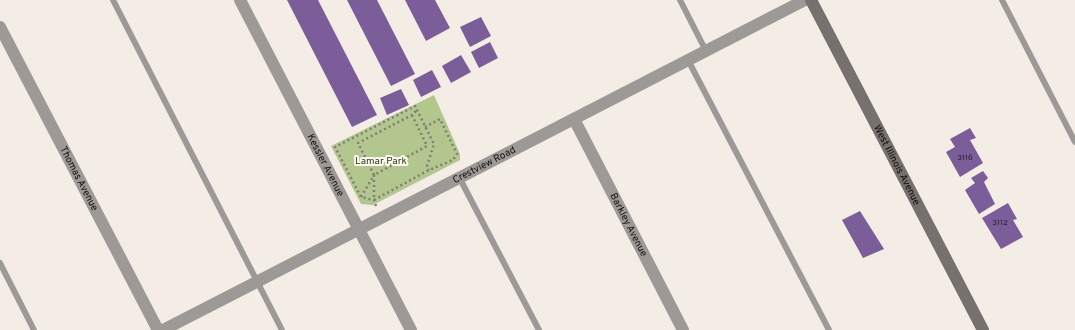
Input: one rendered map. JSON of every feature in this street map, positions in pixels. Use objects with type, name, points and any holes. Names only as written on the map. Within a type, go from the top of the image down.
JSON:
[{"type":"main road","name":"West Illinois Avenue","points":[[811,0],[983,330]]},
{"type":"street","name":"Kessler Avenue","points":[[240,0],[411,330]]},
{"type":"street","name":"Crestview Road","points":[[163,330],[805,0]]},
{"type":"street","name":"Thomas Avenue","points":[[0,27],[158,330]]},
{"type":"street","name":"Barkley Avenue","points":[[574,118],[683,330]]},
{"type":"lane","points":[[113,0],[282,330]]},
{"type":"lane","points":[[680,0],[706,51]]},
{"type":"lane","points":[[1002,0],[1075,142]]},
{"type":"lane","points":[[688,60],[829,330]]},
{"type":"lane","points":[[458,178],[539,330]]},
{"type":"lane","points":[[0,263],[34,330]]},
{"type":"path","points":[[425,127],[440,119],[457,154],[452,160],[429,170],[374,200],[361,197],[335,147],[415,106],[425,127],[434,144],[427,166],[429,170]]},
{"type":"path","points":[[381,217],[374,200],[374,175],[358,143],[412,115],[417,110]]},
{"type":"path","points":[[361,197],[374,175],[428,146],[412,115]]},
{"type":"green space","name":"Lamar Park","points":[[434,95],[460,154],[460,160],[373,205],[361,204],[331,146]]},
{"type":"building","points":[[287,0],[318,0],[377,115],[352,127]]},
{"type":"building","points":[[347,0],[377,0],[415,74],[391,86]]},
{"type":"building","points":[[405,0],[435,0],[450,28],[426,41]]},
{"type":"building","points":[[481,17],[491,36],[470,47],[460,27]]},
{"type":"building","points":[[490,42],[498,58],[479,68],[471,52]]},
{"type":"building","points":[[461,55],[471,72],[451,83],[442,66]]},
{"type":"building","points":[[432,70],[441,87],[421,97],[413,80]]},
{"type":"building","points":[[401,89],[409,105],[387,115],[380,98]]},
{"type":"building","points":[[970,128],[976,138],[970,140],[983,163],[960,177],[946,152],[955,147],[950,139]]},
{"type":"building","points":[[983,171],[988,178],[984,182],[995,204],[979,214],[965,190],[975,183],[971,178]]},
{"type":"building","points":[[1008,203],[1017,219],[1013,220],[1023,237],[1001,249],[982,218]]},
{"type":"building","points":[[860,211],[884,249],[863,258],[842,220]]}]
